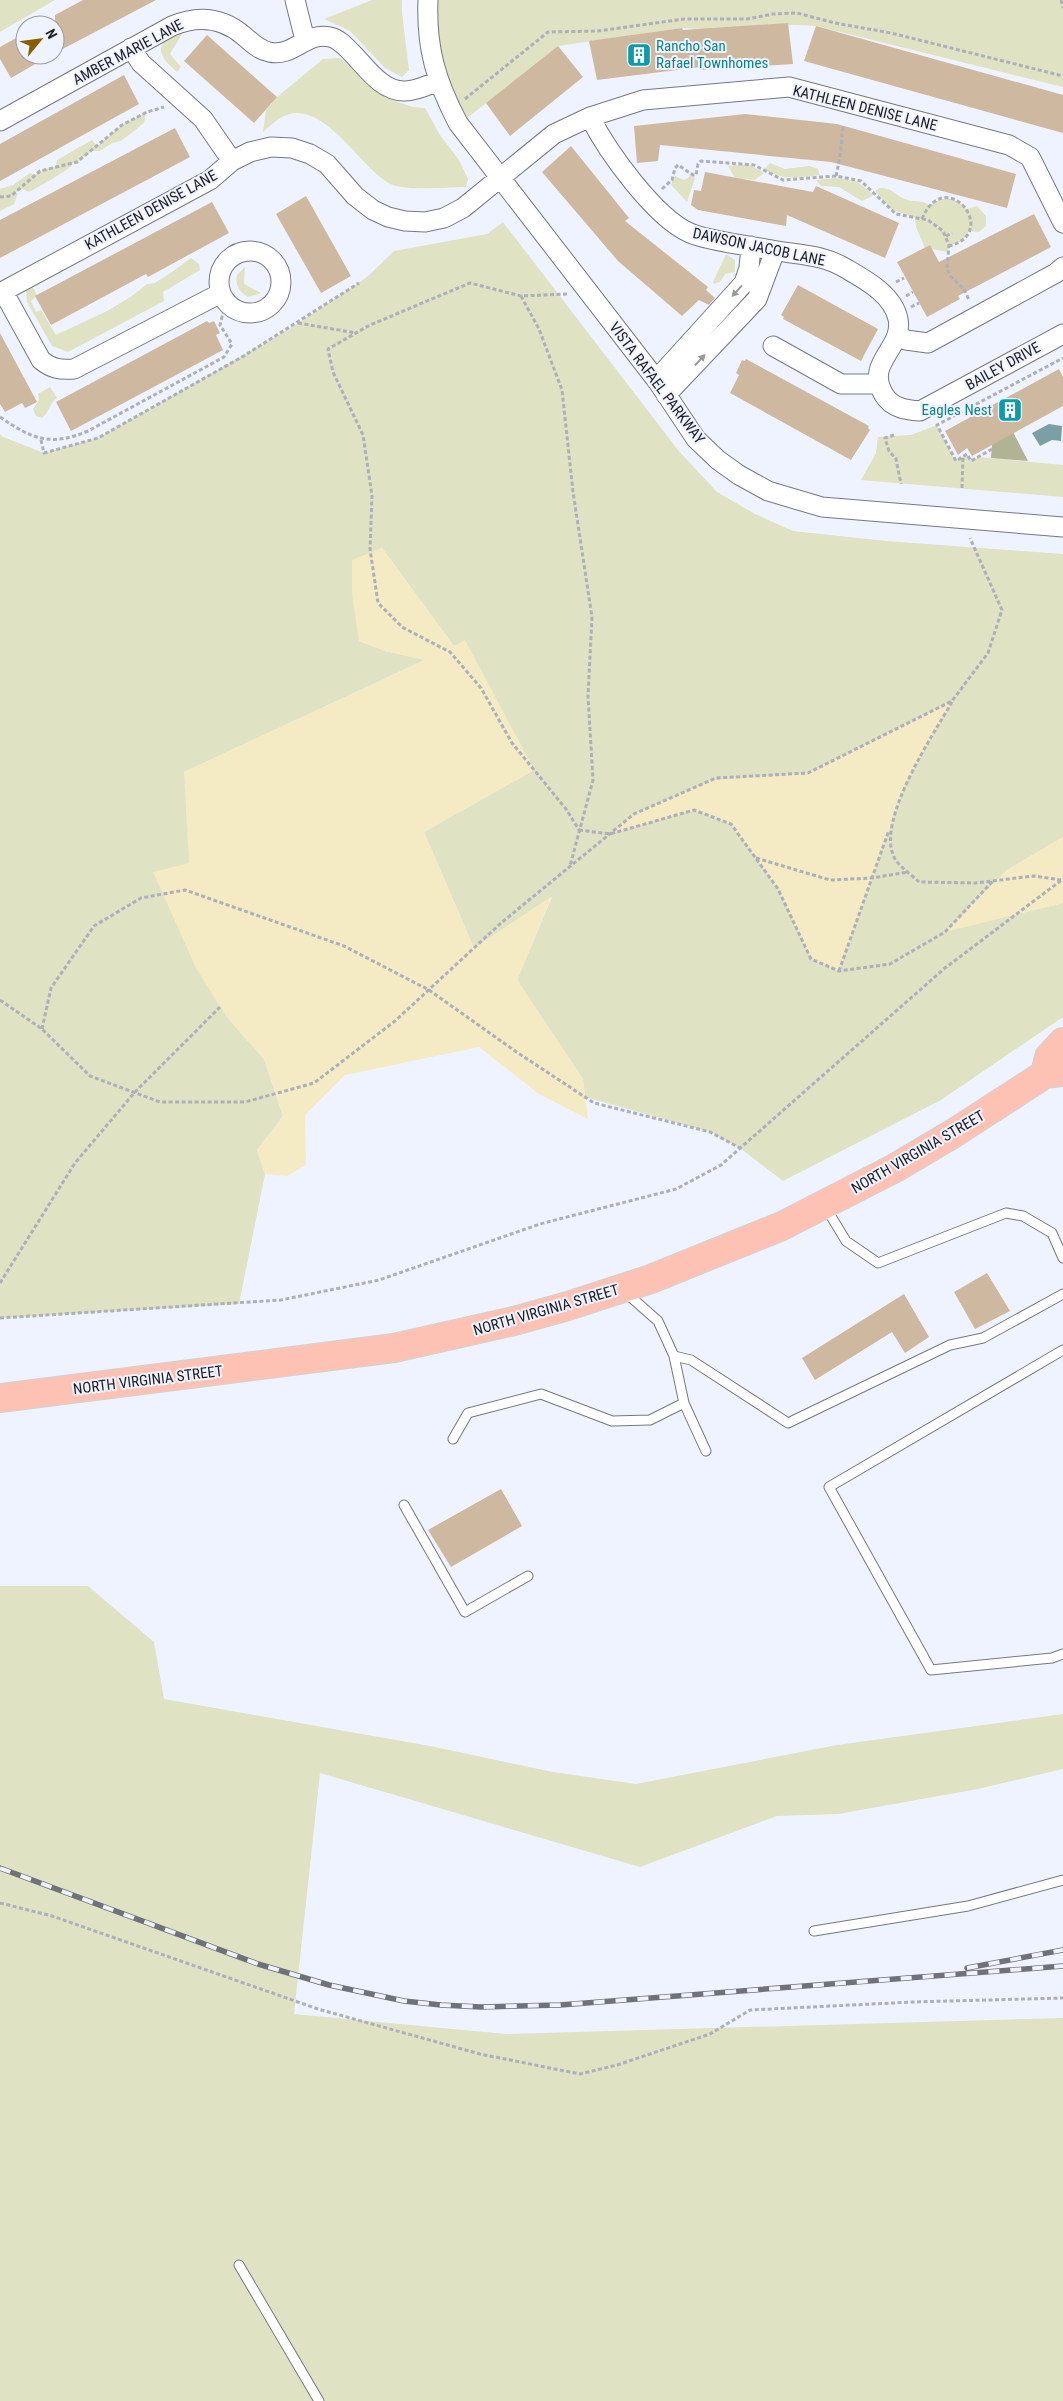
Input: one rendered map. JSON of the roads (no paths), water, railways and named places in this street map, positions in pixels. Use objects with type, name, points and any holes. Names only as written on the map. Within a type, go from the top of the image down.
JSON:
[{"type":"main road","name":"NORTH VIRGINIA STREET","points":[[0,1398],[394,1348],[514,1321],[621,1289],[721,1252],[824,1205],[946,1138],[1054,1073],[1049,1057],[1063,1042]]},
{"type":"street","points":[[295,0],[305,40]]},
{"type":"street","name":"VISTA RAFAEL PARKWAY","points":[[428,0],[427,24],[430,52],[438,81],[458,123],[661,388],[696,439],[718,460],[739,476],[768,491],[822,507],[1063,527]]},
{"type":"street","name":"AMBER MARIE LANE","points":[[0,121],[172,26],[184,21],[202,18],[220,21],[236,29],[256,46],[267,52],[279,54],[290,51],[305,40],[318,36],[330,37],[340,41],[383,85],[394,90],[406,91],[438,81]]},
{"type":"street","points":[[132,48],[141,63],[203,119],[232,161]]},
{"type":"street","name":"KATHLEEN DENISE LANE","points":[[2,292],[210,180],[232,161],[250,152],[270,147],[292,148],[310,154],[327,164],[355,196],[373,210],[388,217],[405,221],[425,222],[444,218],[463,208],[500,180],[554,134],[590,117],[643,100],[788,87],[1009,146],[1030,157],[1063,223]]},
{"type":"street","name":"DAWSON JACOB LANE","points":[[590,117],[603,142],[640,189],[674,224],[692,234],[751,246],[798,252],[828,260],[877,288],[886,298],[898,318],[898,335]]},
{"type":"street","points":[[661,388],[744,283],[749,268],[751,246]]},
{"type":"street","points":[[661,388],[757,299],[775,250]]},
{"type":"street","points":[[773,346],[842,384],[877,384],[880,366],[898,335],[906,340],[928,343],[1056,273],[1063,267]]},
{"type":"street","points":[[2,292],[41,360],[50,367],[61,370],[74,369],[225,298]]},
{"type":"street","name":"BAILEY DRIVE","points":[[877,384],[888,403],[906,410],[920,411],[1063,334]]},
{"type":"lane","points":[[824,1205],[846,1240],[878,1263],[1006,1213],[1023,1216],[1052,1233],[1063,1258]]},
{"type":"lane","points":[[621,1289],[658,1321],[674,1356],[684,1403],[706,1451]]},
{"type":"lane","points":[[674,1356],[691,1360],[788,1423],[950,1345],[983,1338],[1063,1294]]},
{"type":"lane","points":[[1063,1350],[829,1487],[931,1670],[1052,1658],[1063,1654]]},
{"type":"lane","points":[[453,1439],[468,1413],[541,1394],[612,1421],[650,1420],[684,1403]]},
{"type":"lane","points":[[404,1505],[464,1612],[528,1576]]},
{"type":"lane","points":[[814,1931],[968,1906],[1063,1880]]},
{"type":"lane","points":[[239,2265],[318,2401]]},
{"type":"water","points":[[1049,424],[1062,426],[1061,441],[1052,440],[1040,446],[1032,433]]},
{"type":"railway","points":[[0,1868],[258,1964],[329,1985],[404,2001],[441,2005],[481,2007],[560,2005],[1063,1966]]},
{"type":"railway","points":[[967,1968],[1063,1950]]},
{"type":"place","name":"Rancho San Rafael Townhomes","points":[[639,55]]},
{"type":"place","name":"Eagles Nest","points":[[1010,410]]}]
